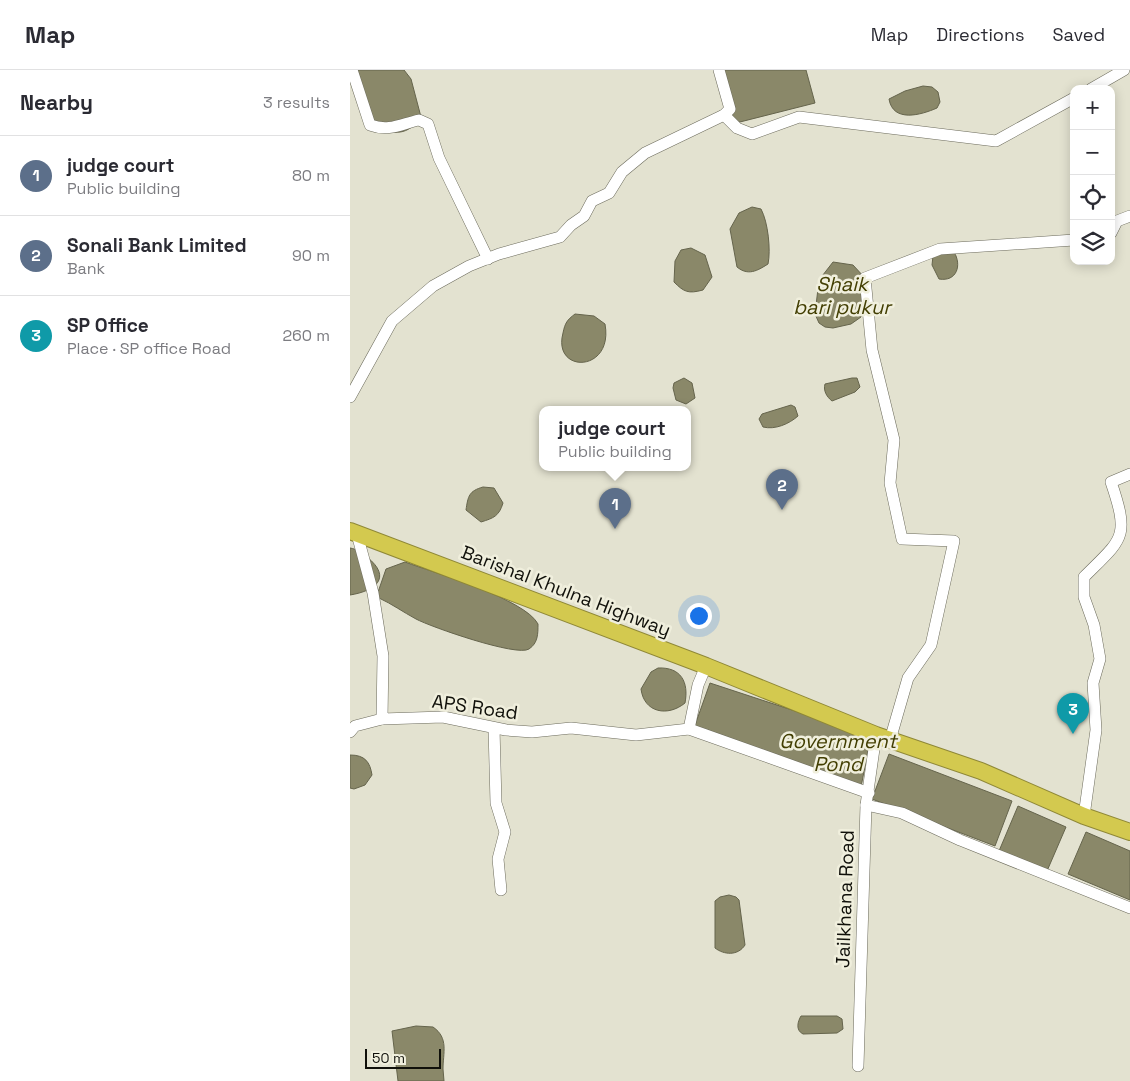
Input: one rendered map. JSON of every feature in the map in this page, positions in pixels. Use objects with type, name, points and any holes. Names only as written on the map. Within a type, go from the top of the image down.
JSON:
[{"type":"highway","name":"Barishal Khulna Highway","points":[[354,532],[706,666],[883,737],[981,772],[1084,816],[1130,832]]},
{"type":"street","points":[[352,70],[370,125],[381,129],[396,128],[419,120],[428,124],[438,158],[488,259]]},
{"type":"street","points":[[350,397],[392,321],[444,279],[488,259],[560,237],[571,225],[584,216],[592,201],[609,193],[622,172],[645,154],[724,114],[730,109],[719,70]]},
{"type":"street","points":[[1097,85],[1124,70]]},
{"type":"street","points":[[724,114],[737,128],[752,134],[799,117],[996,141],[1070,100]]},
{"type":"street","points":[[1115,225],[1117,221],[1130,216]]},
{"type":"street","name":"Jailkhana Road","points":[[858,1066],[866,806],[883,737],[908,678],[931,645],[954,541],[902,539],[890,482],[894,440],[872,350],[865,278],[940,249],[1070,240]]},
{"type":"street","points":[[1084,816],[1096,730],[1093,683],[1100,659],[1094,625],[1084,598],[1084,577],[1116,545],[1123,534],[1122,517],[1111,482],[1130,474]]},
{"type":"street","points":[[354,532],[373,593],[383,656],[382,719]]},
{"type":"street","points":[[706,666],[698,685],[691,730],[869,792]]},
{"type":"street","name":"APS Road","points":[[350,732],[355,726],[382,719],[443,717],[494,728],[532,732],[571,728],[636,735],[691,730]]},
{"type":"street","points":[[494,728],[496,803],[505,832],[498,859],[501,890]]},
{"type":"street","points":[[866,806],[902,813],[960,840],[1130,908]]},
{"type":"water","points":[[356,70],[404,70],[411,79],[421,117],[406,131],[395,132],[375,126]]},
{"type":"water","points":[[719,70],[806,70],[815,103],[732,124]]},
{"type":"water","points":[[923,86],[932,87],[938,92],[940,102],[937,108],[916,115],[896,112],[889,99],[905,91]]},
{"type":"water","points":[[752,207],[761,209],[765,221],[769,258],[768,264],[749,272],[737,267],[730,229],[739,213]]},
{"type":"water","points":[[691,248],[705,255],[712,277],[703,290],[694,292],[684,290],[674,282],[675,261],[681,250]]},
{"type":"water","points":[[954,252],[958,262],[956,272],[950,278],[939,279],[932,265],[933,256]]},
{"type":"water","name":"Shaik bari pukur","points":[[833,262],[853,265],[865,278],[865,304],[861,317],[851,324],[833,328],[825,327],[819,323],[815,314],[819,280]]},
{"type":"water","points":[[575,314],[594,316],[605,324],[605,340],[601,352],[593,359],[583,362],[574,361],[566,356],[562,346],[566,324]]},
{"type":"water","points":[[684,378],[692,383],[695,398],[686,404],[676,400],[673,388],[674,383]]},
{"type":"water","points":[[857,378],[860,387],[855,392],[832,401],[829,398],[825,391],[825,384]]},
{"type":"water","points":[[791,405],[795,407],[798,416],[786,424],[777,427],[763,427],[759,419],[762,414]]},
{"type":"water","points":[[483,487],[494,488],[503,503],[500,511],[495,516],[481,522],[466,510],[472,492]]},
{"type":"water","points":[[350,548],[355,549],[375,564],[380,577],[373,587],[350,595]]},
{"type":"water","points":[[405,562],[478,588],[516,605],[530,615],[538,624],[536,641],[529,649],[521,650],[492,645],[425,623],[379,598],[377,595],[386,569]]},
{"type":"water","points":[[658,668],[672,670],[682,677],[686,689],[685,703],[671,710],[664,711],[652,708],[647,703],[641,689],[651,672]]},
{"type":"water","name":"Government Pond","points":[[710,683],[871,736],[861,787],[694,728]]},
{"type":"water","name":"Government Pond","points":[[889,754],[1012,801],[995,846],[872,799]]},
{"type":"water","points":[[350,755],[359,756],[366,760],[372,775],[365,785],[354,789],[350,788]]},
{"type":"water","points":[[1018,806],[1066,827],[1047,871],[999,851]]},
{"type":"water","points":[[1086,832],[1130,851],[1130,900],[1068,874]]},
{"type":"water","points":[[729,895],[739,900],[745,945],[735,953],[722,952],[715,948],[715,901],[720,897]]},
{"type":"water","points":[[801,1016],[837,1016],[842,1019],[843,1029],[837,1033],[803,1034],[798,1028]]},
{"type":"water","points":[[416,1026],[433,1027],[441,1036],[444,1046],[444,1081],[398,1081],[392,1031]]},
{"type":"place","name":"Sonali Bank Limited","points":[[782,510]]},
{"type":"place","name":"judge court","points":[[615,529]]},
{"type":"place","name":"SP Office","points":[[1073,734]]}]
